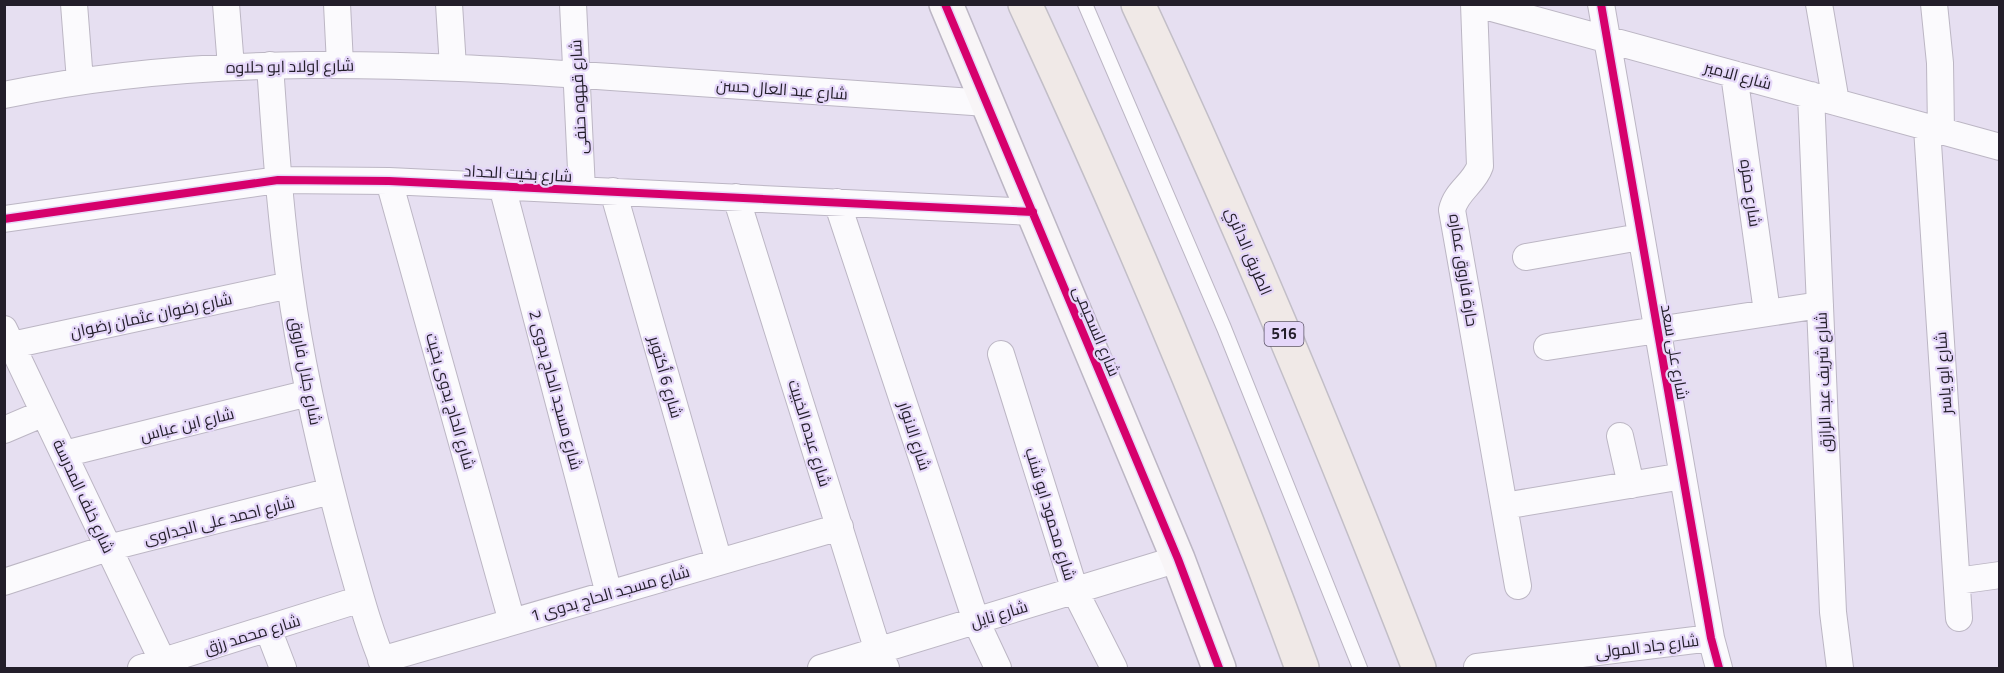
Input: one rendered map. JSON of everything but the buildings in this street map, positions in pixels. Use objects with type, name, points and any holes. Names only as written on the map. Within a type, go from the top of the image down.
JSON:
[{"type":"highway","points":[[1025,4],[1146,275],[1214,437],[1302,669]]},
{"type":"highway","name":"الطريق الدائري","points":[[1138,4],[1213,170],[1305,384],[1419,669]]},
{"type":"street","points":[[74,4],[80,81]]},
{"type":"street","points":[[226,4],[231,67]]},
{"type":"street","points":[[337,4],[340,64]]},
{"type":"street","points":[[449,4],[453,67]]},
{"type":"street","name":"شارع قهوه حنفى","points":[[573,4],[582,190]]},
{"type":"street","name":"شارع السحيمى","points":[[946,4],[1178,560],[1219,669]]},
{"type":"street","name":"شارع الامير","points":[[1475,4],[2000,147]]},
{"type":"street","name":"حارة فاروق عماره","points":[[1475,4],[1480,166],[1473,181],[1459,192],[1452,210],[1518,586]]},
{"type":"street","name":"شارع على سعد","points":[[1601,4],[1711,638],[1719,669]]},
{"type":"street","points":[[1819,4],[1836,102]]},
{"type":"street","name":"شارع ابو ياسر","points":[[1934,4],[1940,63],[1934,129],[1959,618]]},
{"type":"street","name":"شارع اولاد ابو حلاوه","points":[[4,95],[80,81],[155,72],[270,65],[453,67],[577,75]]},
{"type":"street","name":"شارع جلال فاروق","points":[[270,65],[278,180],[290,285],[309,393],[331,491],[383,664]]},
{"type":"street","name":"شارع حمزه","points":[[1734,74],[1767,312]]},
{"type":"street","name":"شارع عبد العال حسن","points":[[577,75],[987,103]]},
{"type":"street","name":"شارع شريف عبد الرازق","points":[[1811,95],[1833,612],[1840,669]]},
{"type":"street","name":"شارع بخيت الحداد","points":[[4,219],[278,180],[389,181],[1033,212]]},
{"type":"street","name":"شارع الحاج بدوى بخيت","points":[[389,181],[512,622]]},
{"type":"street","name":"شارع مسجد الحاج بدوى 2","points":[[502,186],[609,594]]},
{"type":"street","name":"شارع 6 أكتوبر","points":[[613,191],[719,562]]},
{"type":"street","name":"شارع عبده الخبيت","points":[[736,197],[882,660]]},
{"type":"street","name":"شارع الانوار","points":[[837,202],[976,621],[998,669]]},
{"type":"street","points":[[1526,257],[1640,237]]},
{"type":"street","name":"شارع رضوان عثمان رضوان","points":[[8,337],[290,285]]},
{"type":"street","points":[[1546,347],[1820,305]]},
{"type":"street","name":"شارع خلف المدرسة","points":[[8,337],[108,548],[170,663]]},
{"type":"street","name":"شارع محمود ابو شنب","points":[[1001,354],[1075,591],[1114,669]]},
{"type":"street","name":"شارع ابن عباس","points":[[64,454],[309,393]]},
{"type":"street","points":[[4,430],[44,413]]},
{"type":"street","points":[[1620,436],[1630,485]]},
{"type":"street","points":[[1504,506],[1683,476]]},
{"type":"street","name":"شارع احمد على الجداوى","points":[[4,582],[108,548],[331,491]]},
{"type":"street","name":"شارع مسجد الحاج بدوى 1","points":[[383,664],[512,622],[840,527]]},
{"type":"street","name":"شارع نايل","points":[[821,669],[882,660],[976,621],[1178,560]]},
{"type":"street","points":[[1957,582],[2000,575]]},
{"type":"street","name":"شارع محمد رزق","points":[[170,663],[362,599]]},
{"type":"street","points":[[268,629],[283,669]]},
{"type":"street","name":"شارع جاد المولى","points":[[1477,667],[1573,662],[1711,638]]},
{"type":"lane","points":[[1085,4],[1224,328],[1360,669]]},
{"type":"cycle path","points":[[945,4],[1178,559],[1219,668]]},
{"type":"cycle path","points":[[1601,4],[1711,638],[1719,668]]},
{"type":"cycle path","points":[[4,219],[278,180],[389,181],[1033,212]]}]
